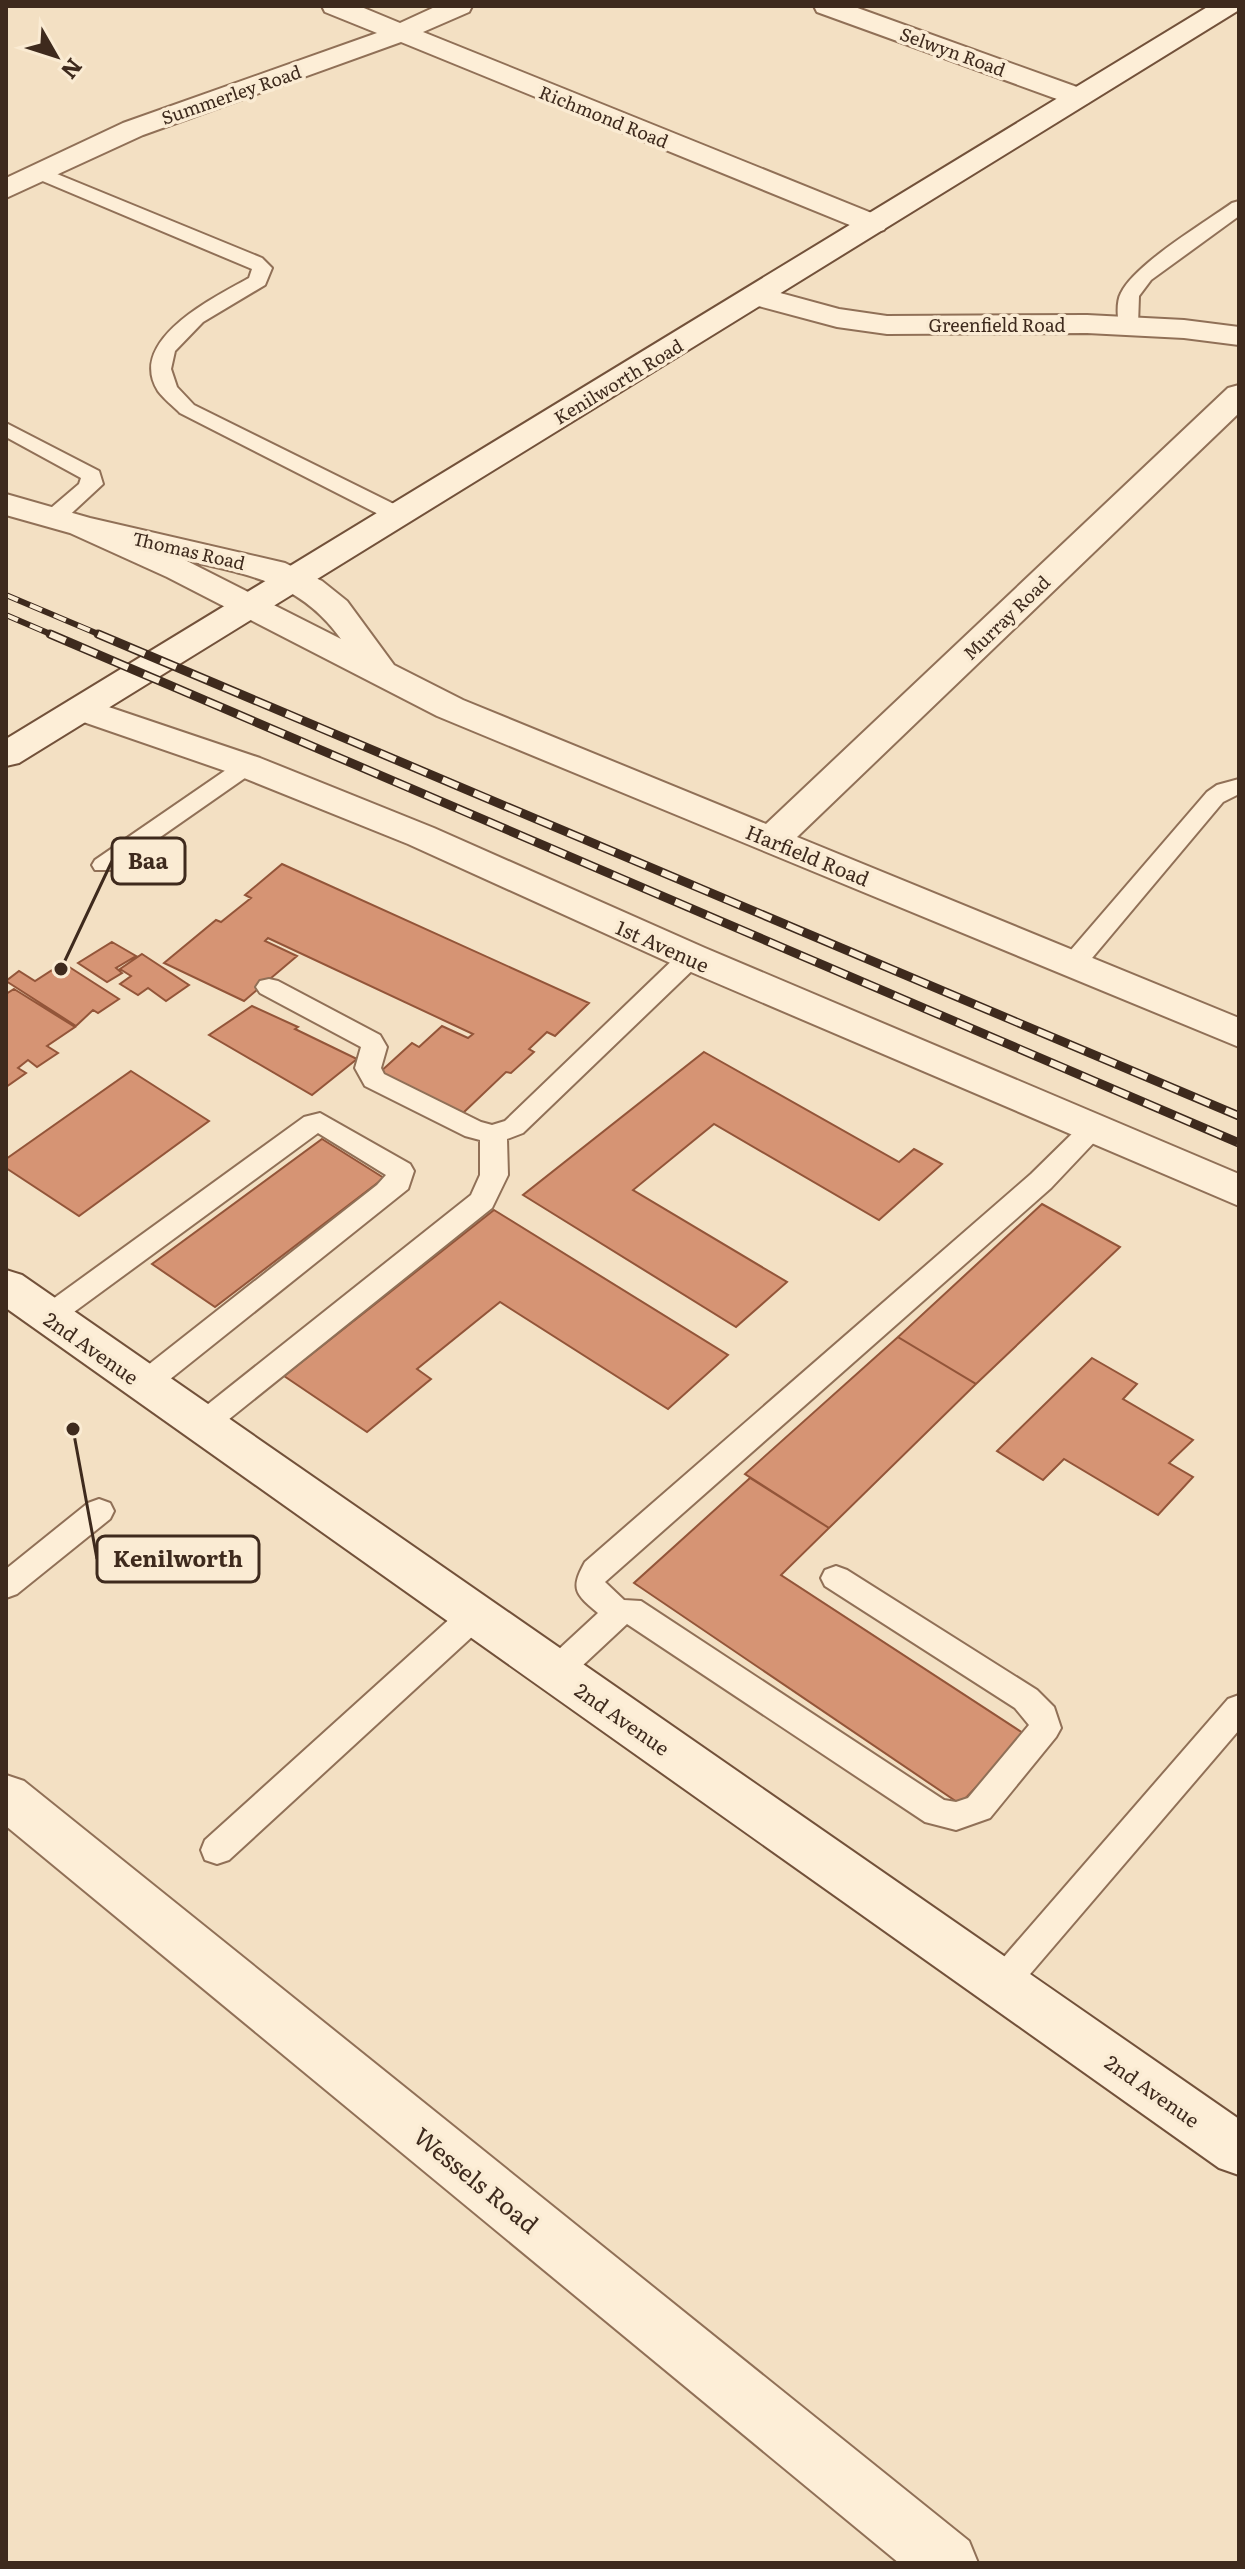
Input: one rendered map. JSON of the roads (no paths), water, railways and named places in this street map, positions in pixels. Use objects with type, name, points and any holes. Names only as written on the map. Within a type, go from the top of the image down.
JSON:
[{"type":"street","name":"Richmond Road","points":[[335,6],[873,224]]},
{"type":"street","name":"Summerley Road","points":[[19,178],[177,112],[404,33],[459,6]]},
{"type":"street","name":"Selwyn Road","points":[[827,6],[1078,97]]},
{"type":"street","name":"Kenilworth Road","points":[[6,755],[1228,6]]},
{"type":"street","name":"Greenfield Road","points":[[758,296],[837,318],[887,325],[1128,325],[1239,336]]},
{"type":"street","name":"Murray Road","points":[[773,839],[1239,395]]},
{"type":"street","name":"Thomas Road","points":[[6,504],[67,522],[196,550],[296,579]]},
{"type":"street","name":"Thomas Road","points":[[67,522],[251,606]]},
{"type":"street","points":[[296,579],[329,599],[352,626],[380,671]]},
{"type":"street","name":"Harfield Road","points":[[251,606],[450,708],[1239,1033]]},
{"type":"street","name":"1st Avenue","points":[[82,709],[247,766],[421,836],[691,957],[1239,1191]]},
{"type":"street","name":"2nd Avenue","points":[[6,1286],[1239,2150]]},
{"type":"street","name":"Wessels Road","points":[[6,1796],[947,2563]]},
{"type":"lane","points":[[19,178],[255,262],[262,268],[258,281],[190,320],[176,332],[161,363],[161,382],[171,397],[187,409],[398,515]]},
{"type":"lane","points":[[1128,325],[1129,295],[1135,286],[1183,246],[1239,207]]},
{"type":"lane","points":[[6,429],[92,475],[92,484],[67,522]]},
{"type":"lane","points":[[104,865],[247,766]]},
{"type":"lane","points":[[1073,964],[1215,797],[1239,786]]},
{"type":"lane","points":[[269,987],[371,1041],[374,1047],[368,1068],[374,1080],[474,1130],[493,1134],[514,1127],[691,957]]},
{"type":"lane","points":[[49,1316],[313,1123],[320,1122],[400,1171],[398,1182],[387,1192],[144,1384]]},
{"type":"lane","points":[[619,1613],[592,1591],[590,1582],[596,1570],[1041,1181],[1093,1128]]},
{"type":"lane","points":[[203,1424],[482,1201],[494,1175],[493,1134]]},
{"type":"lane","points":[[6,1586],[99,1511]]},
{"type":"lane","points":[[556,1671],[625,1609],[636,1613],[936,1812],[956,1816],[979,1808],[1045,1728],[1043,1716],[1026,1699],[836,1578]]},
{"type":"lane","points":[[217,1850],[475,1615]]},
{"type":"lane","points":[[1001,1984],[1239,1708]]},
{"type":"railway","points":[[6,595],[103,636]]},
{"type":"railway","points":[[6,615],[55,636]]},
{"type":"railway","points":[[50,634],[1239,1143]]},
{"type":"railway","points":[[98,634],[1239,1116]]},
{"type":"place","name":"Baa","points":[[61,969]]},
{"type":"place","name":"Kenilworth","points":[[73,1429]]}]
